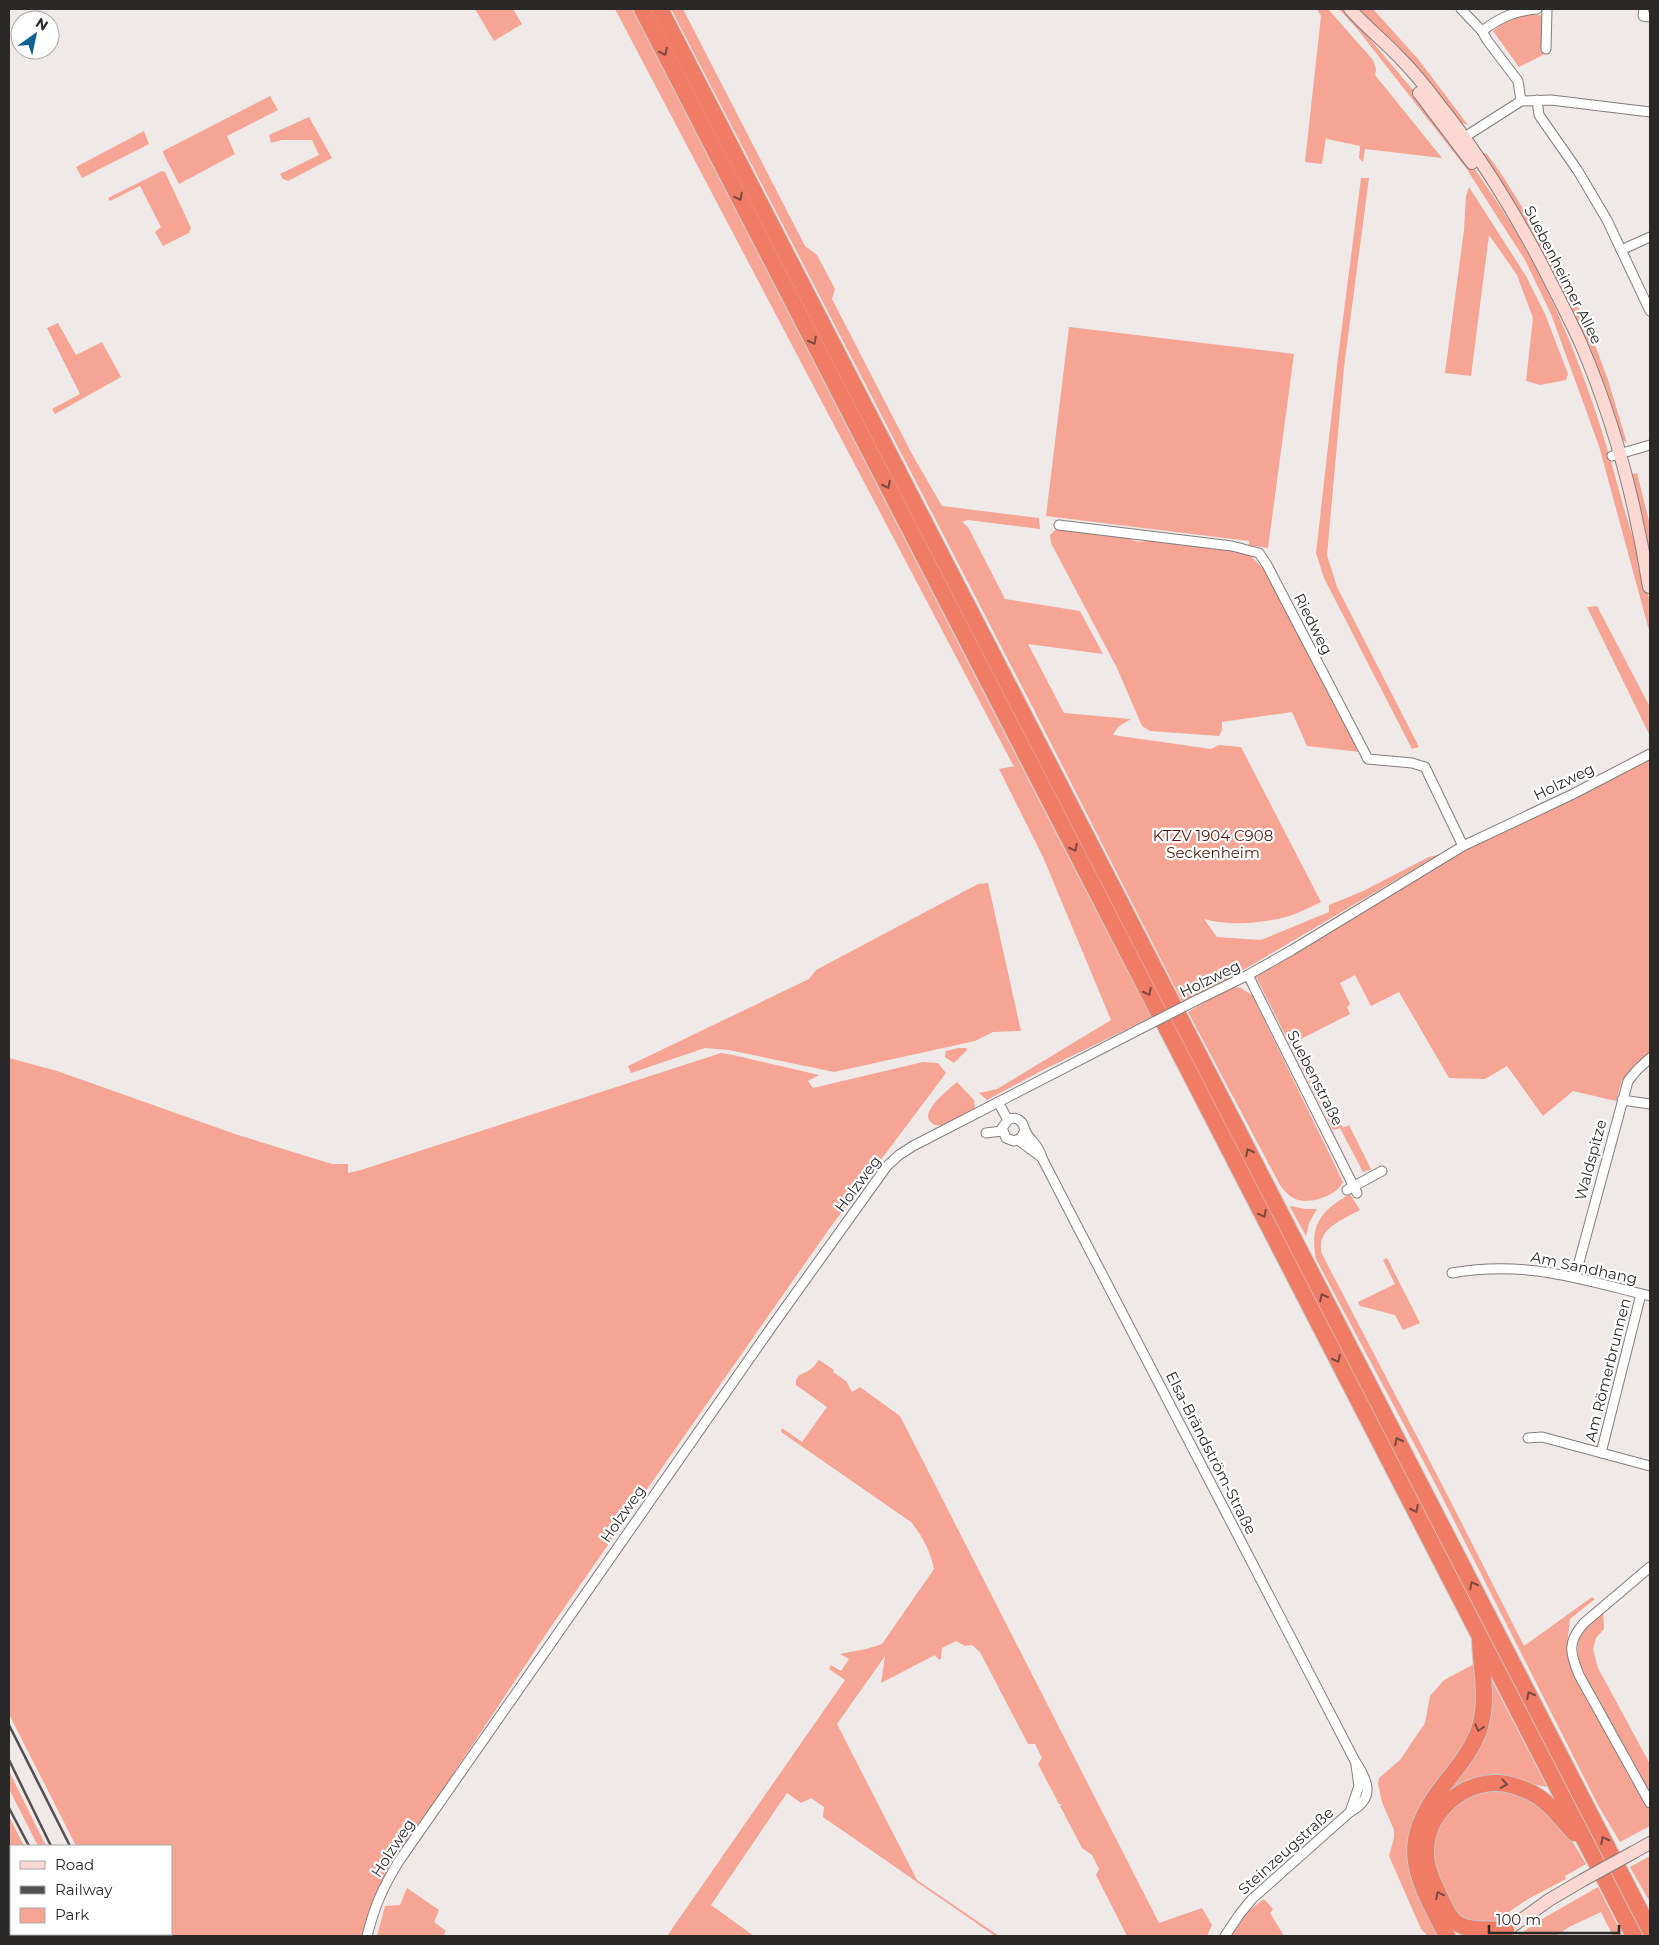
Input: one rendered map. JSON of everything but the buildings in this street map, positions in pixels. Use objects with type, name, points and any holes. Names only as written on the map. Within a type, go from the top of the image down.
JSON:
[{"type":"highway","points":[[642,9],[1634,1936]]},
{"type":"highway","points":[[660,9],[1650,1930]]},
{"type":"highway","points":[[1447,1936],[1421,1886],[1414,1862],[1414,1848],[1418,1829],[1424,1814],[1432,1800],[1462,1764],[1480,1728],[1485,1694],[1480,1662],[1480,1635]]},
{"type":"highway","points":[[1462,1936],[1430,1873],[1426,1846],[1431,1826],[1442,1808],[1458,1794],[1468,1789],[1495,1782],[1509,1784],[1536,1795],[1551,1807],[1591,1852]]},
{"type":"highway","points":[[1626,1883],[1650,1910]]},
{"type":"highway","points":[[1453,1920],[1473,1929],[1502,1933]]},
{"type":"main road","name":"Suebenheimer Allee","points":[[1350,9],[1399,57],[1438,102],[1461,140],[1500,190],[1562,304],[1594,377],[1642,542],[1650,589]]},
{"type":"main road","points":[[1502,1933],[1542,1905],[1583,1880],[1650,1843]]},
{"type":"street","points":[[1461,9],[1482,31],[1518,80],[1521,101]]},
{"type":"street","points":[[1482,31],[1496,21],[1518,11],[1537,9]]},
{"type":"street","points":[[1546,49],[1547,9]]},
{"type":"street","points":[[1644,9],[1643,16],[1650,17]]},
{"type":"street","points":[[1537,100],[1540,115],[1578,171],[1621,250],[1650,311]]},
{"type":"street","points":[[1461,140],[1521,101],[1574,102],[1650,112]]},
{"type":"street","points":[[1621,250],[1650,237]]},
{"type":"street","points":[[1616,455],[1650,445]]},
{"type":"street","name":"Riedweg","points":[[1059,525],[1232,546],[1259,553],[1368,759],[1412,763],[1424,767],[1463,846]]},
{"type":"street","name":"Holzweg","points":[[367,1936],[375,1905],[384,1885],[399,1861],[697,1434],[877,1180],[898,1155],[1140,1029],[1248,976],[1463,846],[1573,794],[1650,754]]},
{"type":"street","name":"Suebenstraße","points":[[1248,976],[1353,1190],[1382,1171]]},
{"type":"street","name":"Waldspitze","points":[[1574,1277],[1628,1081],[1650,1058]]},
{"type":"street","points":[[1622,1100],[1650,1104]]},
{"type":"street","points":[[998,1102],[1008,1120]]},
{"type":"street","points":[[1014,1118],[1024,1124],[1025,1130],[1023,1136],[1018,1140],[1006,1138],[1002,1131],[1003,1125],[1008,1120],[1014,1118]]},
{"type":"street","name":"Elsa-Brändström-Straße","points":[[1025,1130],[1040,1148],[1042,1158],[1356,1761],[1359,1786],[1350,1812]]},
{"type":"street","points":[[986,1133],[1002,1131]]},
{"type":"street","name":"Elsa-Brändström-Straße","points":[[1018,1140],[1032,1148],[1042,1158]]},
{"type":"street","name":"Am Sandhang","points":[[1452,1273],[1479,1268],[1507,1267],[1541,1270],[1646,1295]]},
{"type":"street","name":"Am Römerbrunnen","points":[[1601,1452],[1646,1295]]},
{"type":"street","points":[[1528,1438],[1542,1437],[1650,1466]]},
{"type":"street","points":[[1650,1567],[1584,1623],[1575,1633],[1571,1643],[1571,1651],[1579,1676],[1650,1803]]},
{"type":"street","name":"Steinzeugstraße","points":[[1225,1936],[1239,1915],[1265,1886],[1350,1812]]},
{"type":"green space","points":[[475,9],[513,9],[522,24],[494,41]]},
{"type":"green space","points":[[615,9],[632,9],[1066,853],[1128,972],[1154,1016],[1041,1071],[987,1100],[979,1093],[997,1089],[1111,1020],[1043,857],[999,769],[1015,766]]},
{"type":"green space","name":"KTZV 1904 C908 Seckenheim","points":[[671,9],[683,9],[805,246],[817,255],[835,289],[832,299],[912,454],[942,506],[1039,518],[1040,529],[968,520],[962,522],[968,527],[1005,599],[1080,611],[1103,654],[1028,644],[1064,713],[1131,719],[1118,727],[1113,735],[1211,749],[1219,745],[1241,747],[1321,902],[1293,915],[1268,921],[1224,923],[1204,919],[1217,937],[1261,940],[1329,912],[1329,905],[1363,891],[1429,857],[1438,855],[1184,1005],[1031,704]]},
{"type":"green space","points":[[1317,9],[1328,9],[1373,60],[1376,69],[1375,75],[1442,158],[1365,149],[1363,162],[1359,158],[1360,146],[1327,139],[1326,137],[1322,164],[1305,162],[1321,16]]},
{"type":"green space","points":[[1339,9],[1345,9],[1432,114],[1473,167],[1511,224],[1547,290],[1590,394],[1612,465],[1646,581],[1650,610],[1650,634],[1599,446],[1551,314],[1525,260],[1466,168],[1358,30]]},
{"type":"green space","points":[[1359,9],[1373,9],[1418,59],[1468,125],[1460,122],[1404,56]]},
{"type":"green space","points":[[1524,15],[1544,15],[1543,55],[1519,67],[1493,31],[1504,23]]},
{"type":"green space","points":[[270,96],[278,110],[227,136],[235,154],[179,184],[163,151]]},
{"type":"green space","points":[[309,117],[332,158],[288,181],[283,179],[280,174],[319,155],[312,140],[282,140],[271,143],[269,135]]},
{"type":"green space","points":[[144,131],[149,144],[82,178],[76,167]]},
{"type":"green space","points":[[1481,154],[1487,154],[1504,178],[1551,254],[1589,329],[1608,380],[1627,443],[1621,439],[1599,382]]},
{"type":"green space","points":[[162,171],[165,172],[191,228],[189,233],[163,246],[155,232],[161,227],[140,186],[110,201],[108,198]]},
{"type":"green space","points":[[1361,178],[1369,178],[1344,367],[1327,555],[1337,587],[1419,747],[1412,749],[1324,578],[1316,553]]},
{"type":"green space","points":[[1469,187],[1526,276],[1545,314],[1568,374],[1566,380],[1540,385],[1526,381],[1533,318],[1517,275],[1489,235],[1471,376],[1445,373],[1464,230],[1466,196]]},
{"type":"green space","points":[[58,323],[76,355],[102,342],[121,377],[55,414],[52,409],[80,394],[47,328]]},
{"type":"green space","points":[[1069,327],[1294,354],[1268,548],[1249,545],[1249,541],[1046,516]]},
{"type":"green space","points":[[1637,473],[1650,525],[1650,557],[1630,475]]},
{"type":"green space","points":[[1057,528],[1128,537],[1139,542],[1150,539],[1234,551],[1251,556],[1267,573],[1360,752],[1307,746],[1292,712],[1222,722],[1222,730],[1219,736],[1150,731],[1142,726],[1117,668],[1051,543],[1050,535]]},
{"type":"green space","points":[[1597,606],[1650,707],[1650,736],[1587,607]]},
{"type":"green space","points":[[1650,757],[1650,1052],[1622,1080],[1616,1101],[1573,1091],[1543,1116],[1507,1066],[1485,1079],[1449,1078],[1399,992],[1371,1006],[1355,975],[1340,983],[1350,1004],[1347,1007],[1350,1014],[1299,1040],[1294,1034],[1343,1128],[1349,1125],[1371,1169],[1363,1172],[1340,1128],[1333,1130],[1256,977],[1289,954],[1446,862],[1465,848]]},
{"type":"green space","points":[[988,883],[1021,1031],[993,1032],[975,1041],[834,1072],[729,1050],[705,1048],[631,1073],[628,1066],[809,979],[816,970],[978,884]]},
{"type":"green space","points":[[1241,988],[1252,995],[1343,1182],[1335,1191],[1324,1197],[1310,1201],[1298,1200],[1288,1194],[1280,1185],[1188,1012],[1228,989]]},
{"type":"green space","points":[[966,1048],[967,1050],[954,1063],[945,1057],[946,1051]]},
{"type":"green space","points":[[721,1053],[819,1075],[808,1081],[813,1088],[923,1062],[938,1063],[946,1073],[829,1229],[550,1628],[406,1845],[391,1878],[386,1897],[376,1911],[370,1936],[122,1936],[172,1935],[172,1845],[75,1845],[9,1714],[9,1058],[57,1071],[235,1134],[332,1164],[348,1164],[348,1173]]},
{"type":"green space","points":[[957,1082],[974,1100],[975,1110],[945,1125],[934,1124],[928,1119],[932,1106]]},
{"type":"green space","points":[[1350,1194],[1360,1210],[1338,1222],[1326,1232],[1322,1238],[1322,1254],[1524,1646],[1592,1597],[1595,1599],[1570,1619],[1567,1645],[1571,1668],[1650,1811],[1650,1826],[1620,1842],[1599,1807],[1437,1487],[1316,1259],[1314,1236],[1320,1219],[1332,1206]]},
{"type":"green space","points":[[1290,1207],[1317,1209],[1309,1223],[1306,1236]]},
{"type":"green space","points":[[1387,1258],[1420,1323],[1403,1330],[1395,1315],[1360,1306],[1358,1302],[1395,1284],[1383,1260]]},
{"type":"green space","points":[[819,1360],[846,1381],[852,1392],[860,1387],[900,1416],[1159,1923],[1202,1908],[1212,1925],[1207,1936],[1127,1936],[1096,1875],[1099,1869],[1092,1855],[1082,1848],[1060,1806],[1062,1804],[1059,1804],[1038,1764],[1042,1758],[1035,1744],[1028,1744],[980,1652],[972,1645],[965,1646],[956,1641],[942,1648],[941,1659],[939,1660],[935,1655],[881,1683],[885,1656],[837,1724],[917,1880],[999,1936],[995,1936],[823,1817],[824,1807],[811,1798],[801,1803],[787,1793],[711,1905],[754,1936],[667,1936],[845,1680],[829,1669],[831,1665],[841,1671],[849,1659],[840,1654],[882,1644],[934,1569],[926,1544],[911,1522],[781,1432],[782,1428],[802,1442],[827,1407],[796,1385],[797,1378],[814,1367]]},
{"type":"green space","points":[[1603,1610],[1604,1629],[1596,1638],[1593,1649],[1598,1668],[1650,1764],[1650,1796],[1580,1668],[1578,1649],[1581,1635],[1589,1623]]},
{"type":"green space","points":[[1487,1632],[1646,1936],[1642,1936]]},
{"type":"green space","points":[[1476,1663],[1476,1712],[1467,1742],[1427,1797],[1440,1936],[1428,1936],[1421,1929],[1389,1856],[1394,1838],[1394,1830],[1382,1802],[1378,1784],[1379,1778],[1400,1760],[1425,1723],[1430,1696],[1444,1680]]},
{"type":"green space","points":[[1490,1677],[1547,1787],[1504,1779],[1480,1781],[1464,1787],[1450,1796],[1438,1808],[1429,1822],[1423,1837],[1421,1854],[1424,1872],[1434,1896],[1457,1936],[1451,1936],[1424,1882],[1420,1863],[1420,1846],[1430,1815],[1478,1746],[1488,1714],[1488,1679]]},
{"type":"green space","points":[[9,1771],[46,1845],[37,1845],[9,1789]]},
{"type":"green space","points":[[1490,1787],[1532,1797],[1569,1836],[1586,1864],[1565,1876],[1566,1879],[1528,1899],[1493,1923],[1468,1923],[1453,1910],[1436,1879],[1432,1839],[1449,1806]]},
{"type":"green space","points":[[9,1816],[24,1845],[10,1845],[10,1900]]},
{"type":"green space","points":[[1650,1856],[1650,1902],[1630,1867]]},
{"type":"green space","points":[[1598,1887],[1623,1936],[1613,1936],[1601,1912],[1569,1927],[1556,1936],[1517,1936],[1542,1919]]},
{"type":"green space","points":[[407,1888],[439,1910],[434,1922],[446,1931],[443,1936],[377,1936],[385,1906],[400,1905]]},
{"type":"green space","points":[[1264,1899],[1273,1909],[1270,1913],[1284,1936],[1231,1936],[1247,1912]]},
{"type":"railway","points":[[9,1725],[69,1845]]},
{"type":"railway","points":[[9,1760],[51,1845]]},
{"type":"railway","points":[[9,1808],[28,1845]]}]
